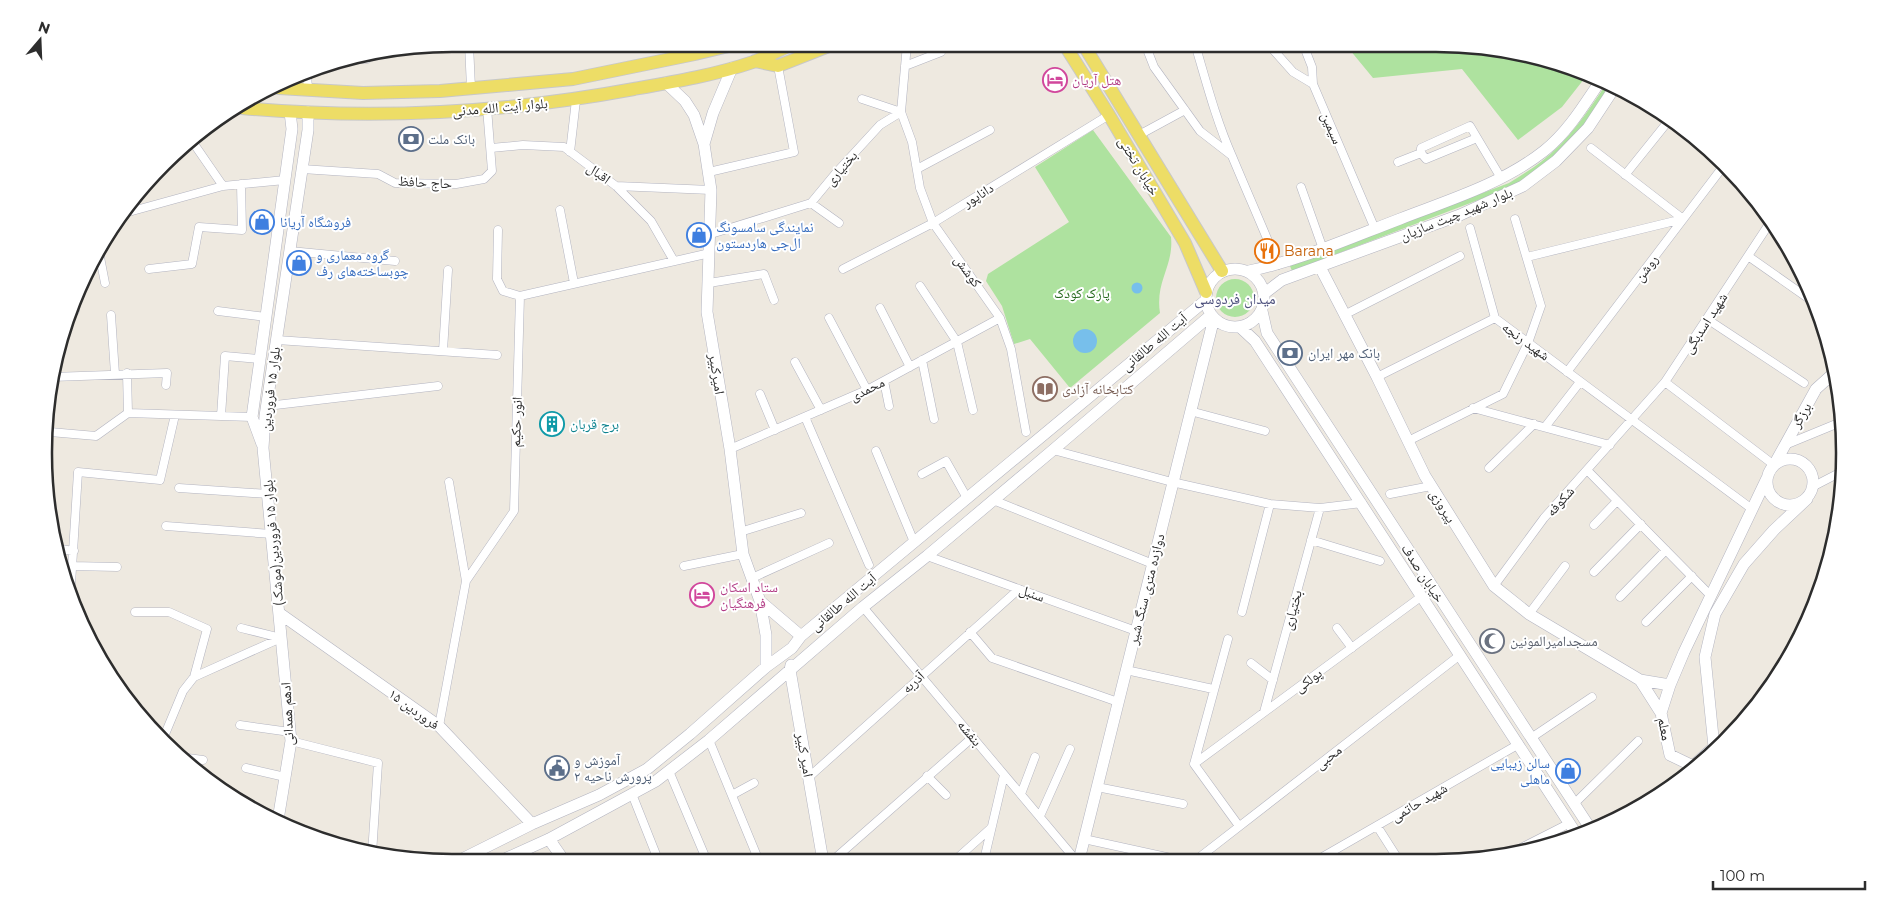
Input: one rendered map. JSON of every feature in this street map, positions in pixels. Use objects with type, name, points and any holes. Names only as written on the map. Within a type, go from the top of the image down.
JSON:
[{"type":"main road","name":"بلوار آیت الله مدنی","points":[[288,89],[363,94],[440,91],[573,79],[682,52]]},
{"type":"main road","points":[[755,62],[773,52]]},
{"type":"main road","points":[[755,62],[778,66],[814,52]]},
{"type":"main road","name":"خیابان تختی","points":[[1069,52],[1186,243],[1206,296]]},
{"type":"main road","name":"خیابان تختی","points":[[1088,52],[1222,271]]},
{"type":"main road","name":"بلوار آیت الله مدنی","points":[[249,109],[363,115],[441,112],[576,100],[666,83],[755,62]]},
{"type":"main road","points":[[704,144],[713,113],[732,68]]},
{"type":"main road","points":[[666,83],[685,101],[694,115],[704,144]]},
{"type":"main road","name":"بلوار شهید چیت سازیان","points":[[1249,272],[1278,265],[1323,249],[1514,172],[1546,149],[1575,118],[1596,87]]},
{"type":"main road","name":"بلوار شهید چیت سازیان","points":[[1265,293],[1282,280],[1320,268],[1460,215],[1522,186],[1556,161],[1582,134],[1611,94]]},
{"type":"main road","points":[[694,115],[702,110],[708,110],[713,113]]},
{"type":"main road","name":"بلوار ۱۵ فروردین","points":[[263,448],[252,417],[292,129],[290,112]]},
{"type":"main road","name":"بلوار ۱۵ فروردین","points":[[263,448],[267,406],[308,130],[308,112]]},
{"type":"main road","points":[[292,129],[301,127],[308,130]]},
{"type":"main road","name":"امیرکبیر","points":[[704,144],[711,190],[707,312],[730,449],[743,554],[760,601],[766,635],[766,667]]},
{"type":"main road","points":[[1240,268],[1257,277],[1262,285],[1265,293],[1265,303],[1256,319],[1248,324],[1240,327],[1230,327],[1221,324],[1213,316],[1206,296],[1209,284],[1222,271],[1240,268]]},
{"type":"main road","name":"پیروزی","points":[[1320,268],[1431,486],[1494,586],[1529,614],[1640,680]]},
{"type":"main road","name":"آیت الله طالقانی","points":[[472,854],[532,824],[599,795],[647,769],[766,667],[792,648],[801,636],[1206,296]]},
{"type":"main road","name":"خیابان صدف","points":[[1262,311],[1267,333],[1587,823]]},
{"type":"main road","name":"آیت الله طالقانی","points":[[516,854],[549,839],[656,781],[669,771],[709,740],[740,711],[863,607],[927,556],[1213,316]]},
{"type":"main road","name":"دوازده متری سنگ شیر","points":[[1080,854],[1213,316]]},
{"type":"main road","name":"خیابان صدف","points":[[1240,327],[1255,341],[1573,829]]},
{"type":"main road","name":"برزگر","points":[[1774,465],[1816,389],[1828,377]]},
{"type":"main road","name":"بلوار ۱۵ فروردین(موشک)","points":[[263,448],[282,638]]},
{"type":"main road","points":[[1787,459],[1801,461],[1812,472],[1814,486],[1807,499],[1794,506],[1779,503],[1769,493],[1767,478],[1774,465],[1787,459]]},
{"type":"main road","name":"معلم","points":[[1686,765],[1670,755],[1661,713],[1670,686],[1767,478]]},
{"type":"main road","name":"معلم","points":[[1713,740],[1705,657],[1715,614],[1744,564],[1774,530],[1807,499]]},
{"type":"main road","points":[[880,571],[892,584]]},
{"type":"main road","points":[[760,601],[801,636]]},
{"type":"main road","name":"۱۵ فروردین","points":[[279,613],[439,726],[532,824]]},
{"type":"main road","name":"ادهم همدانی","points":[[279,813],[291,736],[282,638]]},
{"type":"main road","name":"امیر کبیر","points":[[792,648],[790,670],[822,854]]},
{"type":"main road","points":[[1640,680],[1670,686]]},
{"type":"main road","points":[[1640,680],[1661,713]]},
{"type":"main road","points":[[730,699],[740,711]]},
{"type":"main road","points":[[549,839],[560,854]]},
{"type":"street","points":[[469,52],[471,88]]},
{"type":"street","points":[[862,100],[901,112],[906,52]]},
{"type":"street","points":[[905,66],[941,52]]},
{"type":"street","points":[[1148,52],[1154,67],[1200,131],[1231,155]]},
{"type":"street","points":[[1197,52],[1231,155],[1255,207],[1278,265]]},
{"type":"street","points":[[1275,52],[1293,72],[1313,84]]},
{"type":"street","name":"سیمین","points":[[1306,52],[1312,67],[1313,84],[1375,229]]},
{"type":"street","points":[[708,172],[794,152],[778,66]]},
{"type":"street","points":[[307,80],[308,90]]},
{"type":"street","points":[[570,152],[576,100]]},
{"type":"street","name":"حاج حافظ","points":[[302,169],[378,174],[395,182],[456,184],[484,180],[492,171],[487,108]]},
{"type":"street","points":[[1139,135],[1185,110]]},
{"type":"street","name":"کوشش","points":[[901,112],[912,142],[920,188],[933,223],[1000,318],[1011,349],[1026,432]]},
{"type":"street","name":"بختیاری","points":[[811,203],[880,125],[901,112]]},
{"type":"street","name":"داناپور","points":[[843,269],[933,223],[1109,115]]},
{"type":"street","points":[[1625,174],[1665,125]]},
{"type":"street","points":[[1421,153],[1421,148],[1470,126],[1501,178]]},
{"type":"street","points":[[917,169],[990,130]]},
{"type":"street","points":[[1421,153],[1426,158],[1477,138]]},
{"type":"street","name":"اقبال","points":[[491,148],[523,145],[564,146],[616,186],[651,221],[674,261]]},
{"type":"street","points":[[196,146],[223,186]]},
{"type":"street","points":[[1591,148],[1683,219]]},
{"type":"street","points":[[1398,162],[1421,153]]},
{"type":"street","name":"روشن","points":[[1567,372],[1719,171]]},
{"type":"street","points":[[134,211],[223,186],[285,180]]},
{"type":"street","points":[[149,269],[192,264],[199,226],[242,230],[241,184]]},
{"type":"street","points":[[616,186],[711,190]]},
{"type":"street","points":[[1300,187],[1323,249]]},
{"type":"street","points":[[711,234],[811,203],[838,222]]},
{"type":"street","points":[[560,210],[574,284]]},
{"type":"street","points":[[1408,441],[1502,394],[1528,343],[1541,306],[1515,219]]},
{"type":"street","points":[[1527,257],[1683,219]]},
{"type":"street","name":"شهید رنجه","points":[[1470,228],[1495,318],[1752,509]]},
{"type":"street","name":"شهید اسدبگی","points":[[1632,420],[1665,382],[1766,228]]},
{"type":"street","points":[[498,230],[498,278],[503,291],[520,296],[710,253]]},
{"type":"street","points":[[290,252],[395,261]]},
{"type":"street","points":[[1344,315],[1460,256]]},
{"type":"street","points":[[1748,256],[1802,294]]},
{"type":"street","points":[[101,263],[105,283]]},
{"type":"street","points":[[443,351],[448,270]]},
{"type":"street","points":[[709,284],[764,274],[774,300]]},
{"type":"street","points":[[920,286],[956,342],[973,410]]},
{"type":"street","name":"انور حکیم","points":[[439,726],[466,581],[514,511],[520,296]]},
{"type":"street","points":[[880,308],[910,367]]},
{"type":"street","points":[[218,311],[266,317]]},
{"type":"street","points":[[111,315],[116,374]]},
{"type":"street","points":[[829,318],[867,390]]},
{"type":"street","name":"محمدی","points":[[730,449],[867,390],[1000,318]]},
{"type":"street","points":[[1377,377],[1495,318]]},
{"type":"street","points":[[1707,319],[1804,383]]},
{"type":"street","points":[[277,340],[497,355]]},
{"type":"street","points":[[220,416],[225,356],[260,360]]},
{"type":"street","points":[[922,360],[934,419]]},
{"type":"street","points":[[795,362],[821,410]]},
{"type":"street","points":[[127,373],[128,413]]},
{"type":"street","points":[[60,377],[167,373],[166,385]]},
{"type":"street","points":[[884,381],[889,406]]},
{"type":"street","points":[[1545,427],[1580,382]]},
{"type":"street","points":[[1665,382],[1774,465]]},
{"type":"street","points":[[267,406],[438,386]]},
{"type":"street","points":[[760,394],[775,430]]},
{"type":"street","points":[[1474,408],[1610,445]]},
{"type":"street","points":[[1190,411],[1264,431]]},
{"type":"street","points":[[53,432],[96,436],[128,413],[252,417]]},
{"type":"street","points":[[72,574],[78,472],[160,480],[175,415]]},
{"type":"street","points":[[806,417],[869,565]]},
{"type":"street","name":"شکوفه","points":[[1494,586],[1544,518],[1632,420]]},
{"type":"street","points":[[1489,468],[1534,424]]},
{"type":"street","points":[[1783,446],[1835,425]]},
{"type":"street","points":[[1053,450],[1172,482],[1270,504],[1320,508],[1362,503]]},
{"type":"street","points":[[876,451],[914,542]]},
{"type":"street","points":[[922,474],[946,461],[967,498]]},
{"type":"street","points":[[1587,470],[1711,596]]},
{"type":"street","points":[[1814,486],[1835,475]]},
{"type":"street","points":[[449,482],[466,581]]},
{"type":"street","points":[[1390,494],[1431,486]]},
{"type":"street","points":[[180,488],[268,494]]},
{"type":"street","points":[[993,500],[1153,564]]},
{"type":"street","points":[[1594,525],[1617,501]]},
{"type":"street","points":[[1242,612],[1270,504]]},
{"type":"street","name":"بختیاری","points":[[1264,712],[1320,508]]},
{"type":"street","points":[[740,532],[801,513]]},
{"type":"street","points":[[1594,572],[1641,524]]},
{"type":"street","points":[[166,526],[272,534]]},
{"type":"street","points":[[1312,540],[1380,561]]},
{"type":"street","points":[[752,578],[829,543]]},
{"type":"street","points":[[64,550],[74,551]]},
{"type":"street","points":[[1620,597],[1666,550]]},
{"type":"street","points":[[684,566],[743,554]]},
{"type":"street","name":"سنبل","points":[[927,556],[1136,631]]},
{"type":"street","points":[[72,566],[117,567]]},
{"type":"street","points":[[1529,614],[1565,566]]},
{"type":"street","points":[[1646,622],[1692,576]]},
{"type":"street","name":"آذربه","points":[[809,778],[921,675],[1019,589]]},
{"type":"street","name":"پولکی","points":[[1194,764],[1422,596]]},
{"type":"street","name":"بنفشه","points":[[863,607],[1073,854]]},
{"type":"street","points":[[135,612],[170,612],[207,629],[194,677],[183,691],[166,732]]},
{"type":"street","points":[[242,628],[282,638]]},
{"type":"street","points":[[1337,628],[1352,648]]},
{"type":"street","points":[[970,632],[992,658],[1118,702]]},
{"type":"street","points":[[194,677],[282,638]]},
{"type":"street","points":[[1228,639],[1194,764],[1239,826]]},
{"type":"street","name":"محبی","points":[[1204,854],[1460,655]]},
{"type":"street","points":[[1251,663],[1273,680]]},
{"type":"street","points":[[1126,670],[1213,689]]},
{"type":"street","points":[[1531,738],[1592,698]]},
{"type":"street","points":[[240,725],[291,736],[378,763],[373,845]]},
{"type":"street","points":[[840,854],[973,737]]},
{"type":"street","points":[[709,740],[756,854]]},
{"type":"street","points":[[1574,804],[1638,741]]},
{"type":"street","name":"شهید حاتمی","points":[[1328,854],[1519,744]]},
{"type":"street","points":[[1040,816],[1070,749]]},
{"type":"street","points":[[1021,794],[1035,757]]},
{"type":"street","points":[[195,759],[203,760]]},
{"type":"street","points":[[246,768],[285,778]]},
{"type":"street","points":[[669,771],[703,854]]},
{"type":"street","points":[[985,854],[1004,775]]},
{"type":"street","points":[[927,776],[946,795]]},
{"type":"street","points":[[732,795],[754,783]]},
{"type":"street","points":[[1097,787],[1184,804]]},
{"type":"street","points":[[632,794],[656,854]]},
{"type":"street","points":[[1535,841],[1570,823]]},
{"type":"street","points":[[1377,826],[1395,854]]},
{"type":"street","points":[[961,854],[991,828]]},
{"type":"street","points":[[1084,839],[1144,854]]},
{"type":"green space","points":[[1352,52],[1435,52],[1487,56],[1539,66],[1583,81],[1562,107],[1518,140],[1462,69],[1373,78]]},
{"type":"green space","points":[[1603,90],[1608,92],[1578,131],[1549,161],[1528,177],[1494,194],[1292,271],[1290,266],[1509,183],[1552,153],[1578,125]]},
{"type":"green space","name":"پارک کودک","points":[[1093,130],[1171,237],[1171,247],[1160,292],[1160,313],[1070,388],[1030,339],[1014,344],[1002,306],[986,281],[988,274],[1069,222],[1035,167]]},
{"type":"green space","points":[[1235,279],[1248,285],[1254,298],[1248,311],[1235,317],[1222,311],[1216,298],[1222,285]]},
{"type":"water","points":[[1137,282],[1143,288],[1137,294],[1131,288]]},
{"type":"water","points":[[1085,329],[1094,332],[1097,341],[1094,350],[1085,353],[1076,350],[1073,341],[1076,332]]},
{"type":"place","name":"هتل آریان","points":[[1055,80]]},
{"type":"place","name":"بانک ملت","points":[[411,139]]},
{"type":"place","name":"فروشگاه آریانا","points":[[262,222]]},
{"type":"place","name":"نمایندگی سامسونگ ال‌جی هاردستون","points":[[699,235]]},
{"type":"place","name":"Barana","points":[[1267,251]]},
{"type":"place","name":"گروه معماری و چوبساخته‌های رف","points":[[299,263]]},
{"type":"place","name":"بانک مهر ایران","points":[[1290,353]]},
{"type":"place","name":"کتابخانه آزادی","points":[[1045,389]]},
{"type":"place","name":"برج قربان","points":[[552,424]]},
{"type":"place","name":"ستاد اسکان فرهنگیان","points":[[702,595]]},
{"type":"place","name":"مسجدامیرالمونین","points":[[1492,641]]},
{"type":"place","name":"آموزش و پرورش ناحیه ۲","points":[[557,768]]},
{"type":"place","name":"سالن زیبایی ماهلی","points":[[1568,771]]},
{"type":"district","name":"میدان فردوسی","points":[[1235,298]]}]
